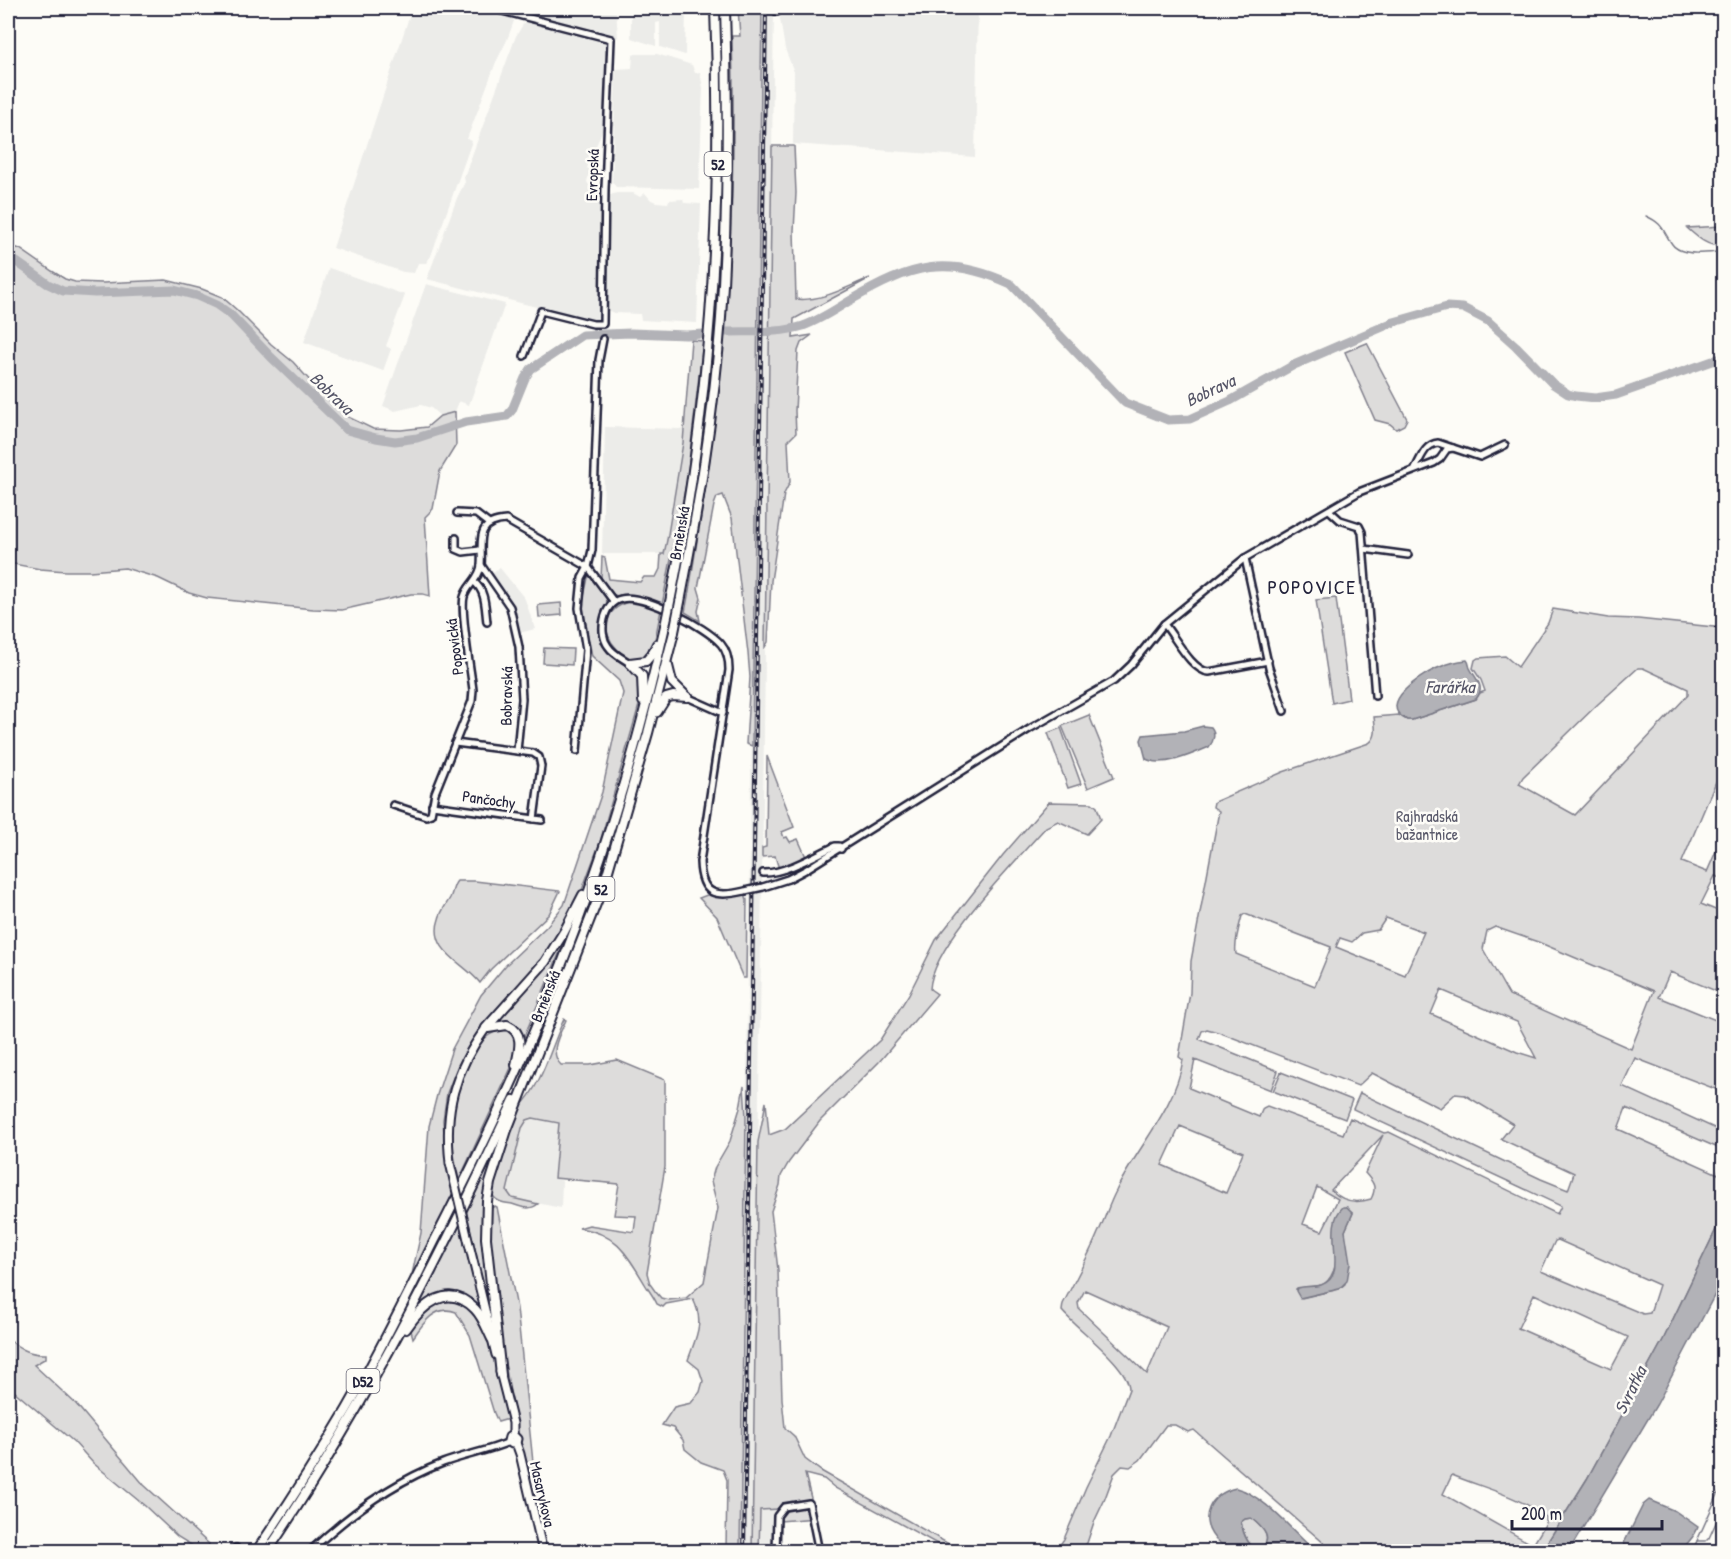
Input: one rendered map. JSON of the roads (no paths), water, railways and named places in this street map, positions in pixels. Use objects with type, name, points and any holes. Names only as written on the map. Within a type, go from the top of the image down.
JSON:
[{"type":"highway","name":"Brněnská","points":[[599,864],[642,721],[665,626],[688,507],[709,346],[716,235],[718,155],[715,8]]},
{"type":"highway","name":"Brněnská","points":[[541,1041],[604,881],[648,733],[674,632],[698,508],[721,319],[728,153],[725,8]]},
{"type":"highway","points":[[630,663],[643,662],[648,659],[665,626]]},
{"type":"highway","points":[[668,658],[670,679],[687,697]]},
{"type":"highway","points":[[630,663],[641,673],[643,680],[642,721]]},
{"type":"highway","points":[[648,733],[664,700],[673,696],[687,697]]},
{"type":"highway","points":[[486,1028],[555,948],[599,864]]},
{"type":"highway","name":"D52","points":[[256,1551],[318,1458],[375,1359],[455,1202],[513,1079],[558,973],[599,864]]},
{"type":"highway","points":[[486,1028],[507,1025],[518,1033],[520,1043],[513,1079]]},
{"type":"highway","points":[[501,1375],[486,1238],[487,1201],[499,1151],[541,1041]]},
{"type":"highway","name":"D52","points":[[267,1551],[326,1463],[388,1355],[458,1217],[541,1041]]},
{"type":"highway","points":[[388,1355],[420,1310],[442,1297],[459,1299],[470,1305],[480,1316],[492,1339]]},
{"type":"main road","points":[[486,1028],[463,1065],[453,1090],[448,1122],[450,1163],[513,1423],[513,1435],[509,1437],[512,1443]]},
{"type":"main road","name":"Masarykova","points":[[512,1443],[520,1454],[543,1551]]},
{"type":"street","name":"Evropská","points":[[491,8],[611,39],[603,324],[541,311],[524,356]]},
{"type":"street","points":[[577,751],[586,650],[579,608],[582,578],[588,567],[592,550],[599,360],[603,339]]},
{"type":"street","points":[[1415,469],[1430,445],[1435,443],[1480,457],[1505,445]]},
{"type":"street","points":[[1442,444],[1444,452]]},
{"type":"street","points":[[630,663],[611,650],[604,637],[604,619],[614,602],[632,598],[651,602],[693,624],[718,641],[726,651],[729,666],[700,862],[700,877],[705,888],[717,894],[724,895],[763,887],[788,879],[841,849],[1031,728],[1114,681],[1131,665],[1164,624],[1245,558],[1373,485],[1437,462],[1444,452],[1453,448]]},
{"type":"street","points":[[1329,510],[1340,520],[1359,526],[1362,532],[1375,696]]},
{"type":"street","points":[[457,513],[476,514],[489,524],[506,520],[588,567],[614,602]]},
{"type":"street","name":"Popovická","points":[[432,805],[472,701],[473,690],[463,602],[465,593],[474,582],[481,566],[482,536],[489,524]]},
{"type":"street","points":[[456,538],[456,549],[463,552],[480,550]]},
{"type":"street","points":[[1364,549],[1408,555]]},
{"type":"street","points":[[1245,558],[1268,660],[1284,711]]},
{"type":"street","name":"Bobravská","points":[[481,566],[510,607],[519,647],[522,699],[516,751]]},
{"type":"street","points":[[474,582],[481,588],[487,622]]},
{"type":"street","points":[[1164,624],[1194,665],[1202,671],[1209,672],[1268,660]]},
{"type":"street","points":[[687,697],[723,713]]},
{"type":"street","points":[[455,743],[533,753],[539,757],[541,766],[534,819]]},
{"type":"street","points":[[393,805],[426,816],[431,814],[432,805]]},
{"type":"street","name":"Pančochy","points":[[432,805],[542,820]]},
{"type":"street","points":[[763,873],[769,874],[795,865],[835,846],[841,849]]},
{"type":"street","points":[[309,1551],[351,1515],[394,1486],[441,1464],[512,1443]]},
{"type":"street","points":[[776,1551],[777,1516],[784,1508],[809,1503],[819,1551]]},
{"type":"water","name":"Farářka","points":[[1467,660],[1480,687],[1476,699],[1412,720],[1407,720],[1398,713],[1396,706],[1399,698],[1414,682],[1440,667]]},
{"type":"water","points":[[1203,726],[1211,727],[1214,732],[1209,747],[1169,761],[1146,759],[1141,740],[1143,735],[1184,731]]},
{"type":"water","points":[[1343,1207],[1347,1207],[1353,1213],[1345,1231],[1350,1263],[1347,1281],[1339,1289],[1300,1298],[1296,1291],[1297,1288],[1321,1285],[1330,1280],[1334,1272],[1334,1227]]},
{"type":"water","points":[[1723,1215],[1723,1279],[1657,1404],[1569,1551],[1542,1551],[1587,1479],[1663,1340]]},
{"type":"water","points":[[1236,1488],[1257,1498],[1315,1551],[1231,1551],[1216,1540],[1207,1523],[1207,1515],[1213,1501],[1227,1491]],"holes":[[[1251,1518],[1263,1529],[1267,1538],[1258,1550],[1246,1539],[1241,1522]]]},
{"type":"water","points":[[1649,1500],[1675,1511],[1698,1527],[1682,1551],[1626,1551],[1624,1543],[1643,1505]]},
{"type":"waterway","points":[[1646,216],[1660,225],[1672,244],[1682,251],[1696,253],[1724,251]]},
{"type":"waterway","name":"Bobrava","points":[[8,256],[48,284],[63,291],[95,293],[174,290],[197,296],[217,305],[231,315],[347,430],[395,441],[417,438],[466,422],[507,416],[531,369],[582,335],[704,334]]},
{"type":"waterway","name":"Bobrava","points":[[725,332],[794,329],[816,321],[872,288],[911,272],[948,267],[967,269],[1011,284],[1125,403],[1168,420],[1190,419],[1230,401],[1294,365],[1394,322],[1447,307],[1463,308],[1488,321],[1553,384],[1568,394],[1576,396],[1595,398],[1616,395],[1724,357]]},
{"type":"waterway","points":[[1692,1552],[1724,1481]]},
{"type":"waterway","points":[[1697,1541],[1706,1541],[1709,1538],[1724,1505]]},
{"type":"railway","points":[[744,1552],[766,8]]},
{"type":"district","name":"POPOVICE","points":[[1312,586]]},
{"type":"park label","name":"Rajhradská bažantnice","points":[[1427,825]]},
{"type":"water label","name":"Svratka","points":[[1630,1390]]}]
